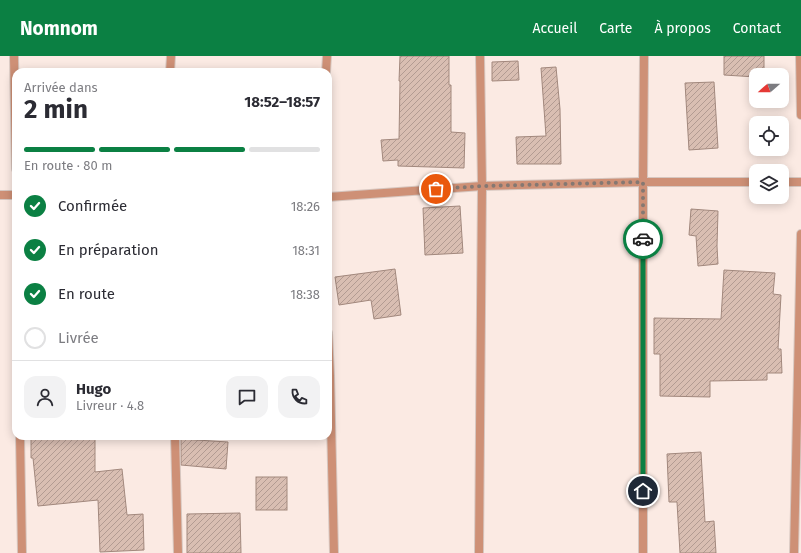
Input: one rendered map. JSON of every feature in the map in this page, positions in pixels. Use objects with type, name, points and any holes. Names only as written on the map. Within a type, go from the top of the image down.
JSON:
[{"type":"street","points":[[14,56],[14,68]]},
{"type":"street","points":[[170,56],[170,68]]},
{"type":"street","points":[[326,68],[327,56]]},
{"type":"street","points":[[479,553],[482,186],[480,56]]},
{"type":"street","points":[[643,553],[644,56]]},
{"type":"street","points":[[800,56],[801,115]]},
{"type":"street","points":[[332,197],[482,186],[643,182],[749,182]]},
{"type":"street","points":[[789,182],[801,182]]},
{"type":"street","points":[[0,195],[12,195]]},
{"type":"street","points":[[794,553],[801,234]]},
{"type":"street","points":[[20,440],[22,553]]},
{"type":"street","points":[[175,440],[178,553]]},
{"type":"street","points":[[331,440],[334,553]]},
{"type":"building","points":[[400,56],[449,56],[449,85],[451,85],[451,132],[465,133],[464,168],[398,166],[398,160],[383,161],[381,140],[399,139]]},
{"type":"building","points":[[724,56],[764,56],[764,68],[749,68],[749,77],[724,75]]},
{"type":"building","points":[[518,61],[519,80],[492,81],[492,62]]},
{"type":"building","points":[[556,67],[560,109],[561,164],[517,164],[516,137],[546,136],[541,68]]},
{"type":"building","points":[[714,82],[718,148],[689,150],[685,83]]},
{"type":"building","points":[[460,206],[463,253],[425,255],[423,208]]},
{"type":"building","points":[[691,209],[718,211],[718,264],[698,266],[696,236],[689,235]]},
{"type":"building","points":[[395,269],[401,315],[374,319],[371,300],[339,305],[335,277]]},
{"type":"building","points":[[724,270],[775,273],[773,294],[781,295],[778,349],[781,349],[782,373],[767,373],[767,380],[710,381],[710,397],[660,396],[660,354],[654,354],[654,318],[721,319]]},
{"type":"building","points":[[31,440],[95,440],[95,472],[122,469],[127,515],[143,514],[144,550],[100,552],[98,500],[38,506],[33,458],[31,458]]},
{"type":"building","points":[[181,440],[228,442],[226,469],[181,465]]},
{"type":"building","points":[[701,452],[705,522],[714,521],[716,553],[680,553],[677,502],[669,502],[667,454]]},
{"type":"building","points":[[256,477],[287,477],[287,510],[256,510]]},
{"type":"building","points":[[240,513],[241,553],[187,553],[187,514]]},
{"type":"way so far","points":[[436,189],[482,186],[643,182],[643,239]]},
{"type":"route","points":[[643,239],[643,491]]}]
